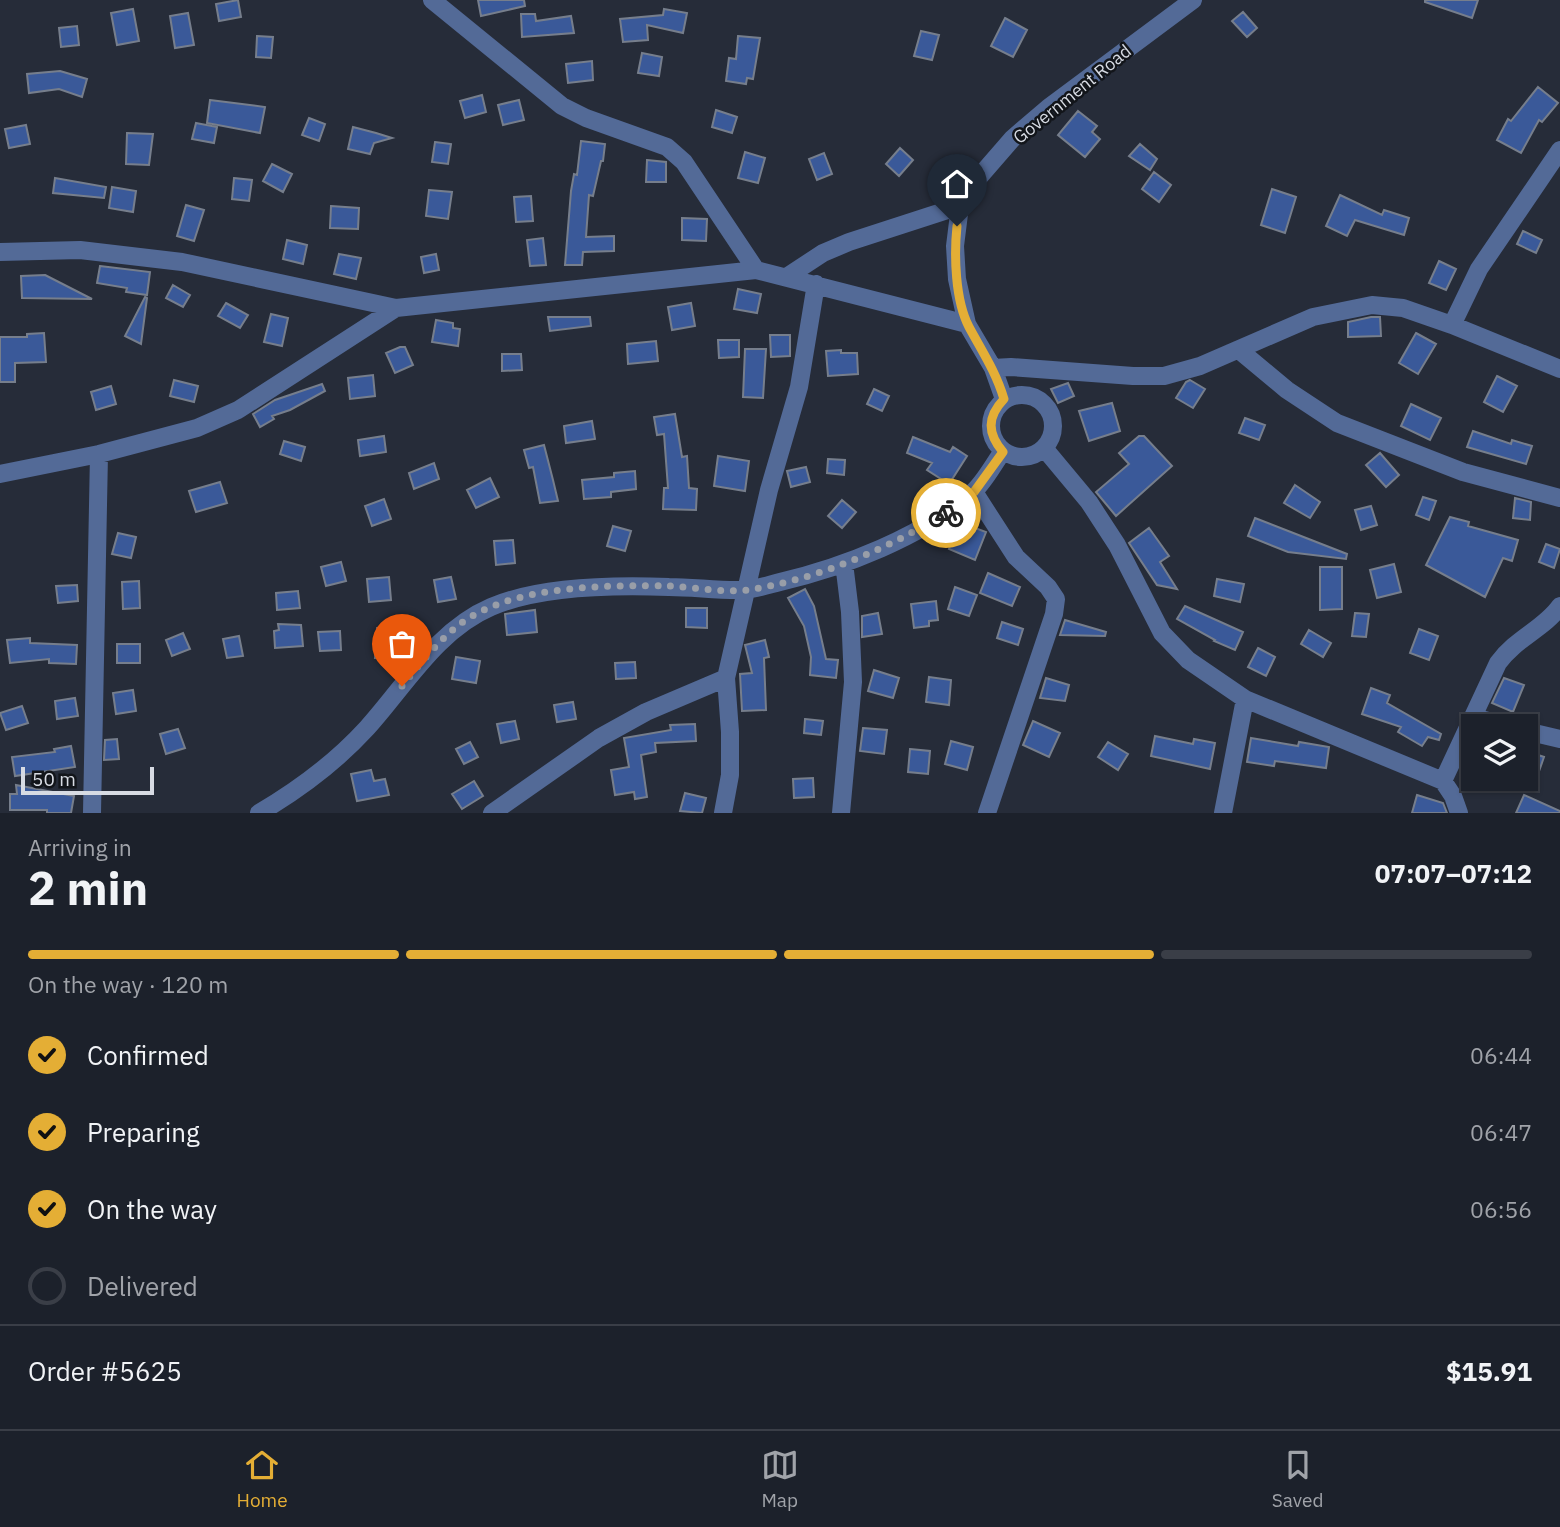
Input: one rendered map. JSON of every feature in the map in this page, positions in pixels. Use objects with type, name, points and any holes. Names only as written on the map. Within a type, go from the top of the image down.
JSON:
[{"type":"street","points":[[432,0],[562,106],[586,118],[667,147],[684,162],[756,270]]},
{"type":"street","name":"Government Road","points":[[1004,399],[993,368],[967,324],[957,279],[955,246],[960,206],[980,176],[1013,138],[1039,115],[1193,0]]},
{"type":"street","points":[[1452,325],[1479,269],[1557,162]]},
{"type":"street","points":[[788,276],[823,253],[849,242],[960,206]]},
{"type":"street","points":[[0,252],[80,250],[182,262],[396,308],[756,270],[788,276],[967,324]]},
{"type":"street","points":[[723,813],[730,775],[726,678],[769,490],[799,387],[816,284]]},
{"type":"street","points":[[993,368],[1164,376],[1200,366],[1313,317],[1372,305],[1403,308],[1560,369]]},
{"type":"street","points":[[0,474],[99,454],[197,428],[238,410],[396,308]]},
{"type":"street","points":[[1239,350],[1287,390],[1337,424],[1463,472],[1560,498]]},
{"type":"street","points":[[1027,394],[1038,398],[1046,406],[1052,416],[1054,428],[1044,449],[1024,458],[1003,452],[993,440],[990,425],[994,410],[1004,399],[1027,394]]},
{"type":"street","points":[[1044,449],[1089,502],[1117,545],[1162,633],[1188,660],[1245,699],[1443,781],[1453,796],[1459,813]]},
{"type":"street","points":[[259,813],[332,764],[457,626],[492,607],[535,595],[600,587],[667,586],[745,590],[797,578],[844,563],[910,534],[945,514],[974,492],[1003,452]]},
{"type":"street","points":[[92,813],[99,454]]},
{"type":"street","points":[[974,492],[1016,557],[1048,587],[1056,599],[1054,614],[987,813]]},
{"type":"street","points":[[841,813],[853,682],[850,612],[844,563]]},
{"type":"street","points":[[1474,714],[1498,663],[1510,647],[1560,606]]},
{"type":"street","points":[[492,813],[599,738],[646,712],[726,678]]},
{"type":"street","points":[[1223,813],[1245,699]]},
{"type":"street","points":[[1538,734],[1560,739]]},
{"type":"street","points":[[1443,781],[1461,743]]},
{"type":"building","points":[[238,0],[241,17],[219,21],[216,4]]},
{"type":"building","points":[[478,0],[524,0],[525,6],[481,16]]},
{"type":"building","points":[[1425,0],[1478,0],[1472,18]]},
{"type":"building","points":[[133,9],[139,41],[117,45],[111,13]]},
{"type":"building","points":[[664,9],[687,13],[683,33],[647,25],[648,40],[623,42],[620,19],[663,15]]},
{"type":"building","points":[[1243,12],[1257,28],[1247,37],[1232,21]]},
{"type":"building","points":[[188,13],[194,45],[175,48],[170,16]]},
{"type":"building","points":[[521,14],[535,14],[536,21],[571,16],[574,33],[522,37]]},
{"type":"building","points":[[1005,18],[1027,30],[1013,57],[991,46]]},
{"type":"building","points":[[77,26],[79,45],[61,47],[59,28]]},
{"type":"building","points":[[921,31],[939,35],[932,60],[914,56]]},
{"type":"building","points":[[257,36],[273,37],[271,58],[256,57]]},
{"type":"building","points":[[738,36],[760,38],[753,79],[747,78],[746,84],[726,81],[729,58],[736,59]]},
{"type":"building","points":[[642,53],[662,57],[659,76],[638,73]]},
{"type":"building","points":[[592,61],[593,80],[568,83],[566,64]]},
{"type":"building","points":[[60,71],[87,79],[82,97],[59,89],[29,93],[27,74]]},
{"type":"building","points":[[1538,87],[1558,103],[1542,122],[1539,120],[1521,153],[1497,140],[1508,119],[1511,121]]},
{"type":"building","points":[[482,95],[486,112],[465,118],[460,101]]},
{"type":"building","points":[[210,100],[265,107],[260,133],[207,123]]},
{"type":"building","points":[[519,100],[524,120],[503,125],[498,105]]},
{"type":"building","points":[[716,110],[737,117],[732,133],[712,127]]},
{"type":"building","points":[[1078,111],[1097,126],[1092,132],[1100,139],[1085,157],[1058,135]]},
{"type":"building","points":[[309,118],[325,124],[319,141],[302,135]]},
{"type":"building","points":[[196,123],[217,127],[214,143],[192,139]]},
{"type":"building","points":[[26,125],[30,144],[9,148],[5,129]]},
{"type":"building","points":[[353,127],[392,138],[374,143],[370,154],[348,149]]},
{"type":"building","points":[[127,133],[153,134],[149,165],[126,164]]},
{"type":"building","points":[[581,141],[605,144],[593,196],[589,195],[586,237],[614,236],[614,251],[583,252],[582,265],[565,265],[571,191],[574,174],[577,175]]},
{"type":"building","points":[[435,142],[451,144],[448,164],[432,162]]},
{"type":"building","points":[[1140,144],[1157,159],[1150,170],[1129,156]]},
{"type":"building","points":[[900,148],[913,160],[899,176],[886,164]]},
{"type":"building","points":[[745,152],[765,158],[758,183],[738,178]]},
{"type":"building","points":[[824,153],[832,174],[817,180],[809,159]]},
{"type":"building","points":[[647,160],[666,162],[666,182],[646,182]]},
{"type":"building","points":[[272,164],[292,174],[283,192],[263,181]]},
{"type":"building","points":[[1154,172],[1171,185],[1159,202],[1142,189]]},
{"type":"building","points":[[55,178],[106,187],[104,198],[53,193]]},
{"type":"building","points":[[234,178],[252,180],[249,201],[232,199]]},
{"type":"building","points":[[112,187],[136,191],[133,212],[109,208]]},
{"type":"building","points":[[1272,189],[1296,197],[1285,233],[1261,225]]},
{"type":"building","points":[[429,190],[452,192],[448,219],[426,216]]},
{"type":"building","points":[[1340,195],[1382,215],[1384,210],[1409,218],[1404,235],[1355,220],[1347,236],[1326,226]]},
{"type":"building","points":[[531,196],[533,221],[516,222],[514,197]]},
{"type":"building","points":[[186,205],[204,210],[194,241],[177,236]]},
{"type":"building","points":[[331,206],[359,208],[358,229],[330,228]]},
{"type":"building","points":[[682,218],[707,219],[706,241],[682,240]]},
{"type":"building","points":[[1523,231],[1542,240],[1536,253],[1517,244]]},
{"type":"building","points":[[543,238],[546,265],[530,266],[527,240]]},
{"type":"building","points":[[287,240],[307,245],[303,264],[283,259]]},
{"type":"building","points":[[339,254],[361,258],[356,279],[334,274]]},
{"type":"building","points":[[436,254],[439,270],[424,273],[421,257]]},
{"type":"building","points":[[1439,261],[1456,269],[1446,290],[1429,283]]},
{"type":"building","points":[[100,266],[150,272],[147,295],[126,292],[127,288],[97,283]]},
{"type":"building","points":[[45,275],[92,299],[22,298],[21,276]]},
{"type":"building","points":[[173,285],[190,295],[183,307],[166,298]]},
{"type":"building","points":[[738,289],[761,294],[757,313],[734,309]]},
{"type":"building","points":[[145,297],[147,298],[141,344],[125,336]]},
{"type":"building","points":[[226,303],[248,315],[240,328],[218,316]]},
{"type":"building","points":[[691,303],[695,326],[672,330],[668,307]]},
{"type":"building","points":[[271,314],[288,318],[282,346],[264,342]]},
{"type":"building","points":[[548,317],[590,317],[591,326],[550,331]]},
{"type":"building","points":[[1380,317],[1381,336],[1348,337],[1348,322]]},
{"type":"building","points":[[436,320],[453,323],[453,328],[460,329],[458,346],[432,342]]},
{"type":"building","points":[[44,333],[46,362],[15,363],[15,382],[0,382],[0,337],[27,337],[27,334]]},
{"type":"building","points":[[1416,333],[1436,344],[1418,374],[1399,363]]},
{"type":"building","points":[[770,335],[790,335],[790,356],[771,357]]},
{"type":"building","points":[[718,340],[739,340],[739,357],[719,358]]},
{"type":"building","points":[[656,341],[658,361],[628,364],[627,344]]},
{"type":"building","points":[[405,347],[413,365],[395,373],[386,353]]},
{"type":"building","points":[[745,349],[766,349],[763,398],[743,397]]},
{"type":"building","points":[[841,350],[841,353],[857,353],[858,374],[828,376],[826,351]]},
{"type":"building","points":[[502,354],[521,354],[522,370],[502,371]]},
{"type":"building","points":[[373,375],[375,396],[350,399],[348,378]]},
{"type":"building","points":[[1497,376],[1517,386],[1503,412],[1484,402]]},
{"type":"building","points":[[174,380],[198,386],[194,402],[170,396]]},
{"type":"building","points":[[1190,380],[1205,389],[1193,408],[1176,398]]},
{"type":"building","points":[[1068,383],[1074,396],[1058,403],[1051,389]]},
{"type":"building","points":[[322,384],[325,391],[290,410],[272,416],[274,419],[260,427],[253,414],[275,400]]},
{"type":"building","points":[[111,386],[116,404],[96,410],[91,392]]},
{"type":"building","points":[[874,389],[889,396],[882,411],[867,404]]},
{"type":"building","points":[[1112,403],[1120,431],[1089,441],[1079,411]]},
{"type":"building","points":[[1411,404],[1441,418],[1430,440],[1401,426]]},
{"type":"building","points":[[675,414],[682,457],[687,456],[689,488],[697,489],[696,510],[663,509],[664,488],[668,488],[664,434],[657,435],[654,417]]},
{"type":"building","points":[[1245,418],[1265,425],[1259,440],[1239,433]]},
{"type":"building","points":[[592,421],[595,439],[566,443],[564,426]]},
{"type":"building","points":[[1473,431],[1511,444],[1512,440],[1532,446],[1526,464],[1467,447]]},
{"type":"building","points":[[384,436],[386,452],[360,456],[358,440]]},
{"type":"building","points":[[1139,436],[1144,436],[1172,466],[1116,516],[1096,492],[1129,464],[1119,453]]},
{"type":"building","points":[[913,437],[950,452],[953,447],[967,456],[949,484],[927,470],[932,463],[907,453]]},
{"type":"building","points":[[284,441],[305,447],[301,461],[280,454]]},
{"type":"building","points":[[544,445],[558,501],[540,503],[533,467],[529,468],[524,450]]},
{"type":"building","points":[[1380,453],[1399,475],[1386,487],[1366,465]]},
{"type":"building","points":[[718,456],[749,461],[745,491],[714,486]]},
{"type":"building","points":[[828,459],[845,460],[844,475],[827,473]]},
{"type":"building","points":[[434,463],[439,479],[414,489],[409,473]]},
{"type":"building","points":[[806,467],[810,482],[791,487],[787,471]]},
{"type":"building","points":[[635,471],[636,489],[611,492],[611,497],[584,499],[582,480],[614,477],[614,473]]},
{"type":"building","points":[[490,478],[499,497],[476,508],[467,490]]},
{"type":"building","points":[[220,482],[227,503],[196,512],[189,491]]},
{"type":"building","points":[[1295,485],[1320,502],[1310,518],[1284,503]]},
{"type":"building","points":[[1423,497],[1436,501],[1429,520],[1416,515]]},
{"type":"building","points":[[1515,498],[1531,502],[1530,520],[1513,518]]},
{"type":"building","points":[[384,499],[391,519],[372,526],[365,506]]},
{"type":"building","points":[[842,500],[856,512],[842,528],[828,516]]},
{"type":"building","points":[[1371,506],[1377,525],[1361,530],[1355,510]]},
{"type":"building","points":[[1450,517],[1469,522],[1468,526],[1518,540],[1512,561],[1503,558],[1485,597],[1426,565]]},
{"type":"building","points":[[1255,518],[1347,554],[1346,559],[1288,552],[1248,536]]},
{"type":"building","points":[[959,522],[986,532],[975,560],[949,549]]},
{"type":"building","points":[[613,526],[631,531],[625,551],[607,546]]},
{"type":"building","points":[[1149,528],[1169,556],[1160,562],[1177,589],[1157,585],[1129,543]]},
{"type":"building","points":[[118,533],[136,537],[131,558],[112,554]]},
{"type":"building","points":[[513,540],[515,563],[496,565],[494,541]]},
{"type":"building","points":[[1546,544],[1560,549],[1554,568],[1539,562]]},
{"type":"building","points":[[341,562],[346,581],[326,586],[321,567]]},
{"type":"building","points":[[1394,564],[1401,592],[1377,598],[1370,570]]},
{"type":"building","points":[[1320,567],[1342,567],[1342,609],[1320,610]]},
{"type":"building","points":[[988,573],[1020,587],[1012,606],[980,593]]},
{"type":"building","points":[[389,577],[391,600],[369,602],[367,579]]},
{"type":"building","points":[[451,577],[456,599],[438,602],[434,580]]},
{"type":"building","points":[[1217,579],[1244,584],[1240,602],[1214,596]]},
{"type":"building","points":[[139,581],[140,608],[123,609],[122,582]]},
{"type":"building","points":[[77,585],[78,601],[58,603],[56,586]]},
{"type":"building","points":[[955,587],[977,595],[969,616],[948,609]]},
{"type":"building","points":[[805,589],[814,606],[826,659],[838,660],[836,678],[810,675],[811,657],[804,626],[788,598]]},
{"type":"building","points":[[298,591],[300,608],[277,610],[276,593]]},
{"type":"building","points":[[936,601],[938,620],[929,621],[929,626],[914,628],[911,604]]},
{"type":"building","points":[[1185,606],[1243,632],[1235,650],[1177,619]]},
{"type":"building","points":[[686,608],[707,608],[707,628],[686,627]]},
{"type":"building","points":[[535,610],[537,632],[507,635],[505,614]]},
{"type":"building","points":[[878,613],[882,634],[862,637],[862,616]]},
{"type":"building","points":[[1355,613],[1369,614],[1366,637],[1352,636]]},
{"type":"building","points":[[1065,620],[1106,632],[1105,636],[1060,635]]},
{"type":"building","points":[[1002,622],[1023,629],[1018,645],[997,638]]},
{"type":"building","points":[[278,624],[301,625],[303,646],[275,648],[274,631],[279,630]]},
{"type":"building","points":[[377,628],[393,629],[392,659],[375,658]]},
{"type":"building","points":[[1419,629],[1438,636],[1429,660],[1410,653]]},
{"type":"building","points":[[1309,630],[1331,643],[1323,657],[1301,644]]},
{"type":"building","points":[[340,631],[341,650],[320,651],[318,632]]},
{"type":"building","points":[[183,633],[190,649],[172,656],[166,640]]},
{"type":"building","points":[[239,636],[243,656],[227,658],[223,639]]},
{"type":"building","points":[[30,638],[30,643],[77,645],[76,664],[49,663],[49,659],[10,663],[7,640]]},
{"type":"building","points":[[765,640],[769,657],[764,658],[766,710],[742,711],[740,674],[752,673],[745,645]]},
{"type":"building","points":[[117,644],[140,644],[140,663],[117,663]]},
{"type":"building","points":[[1258,648],[1275,657],[1266,676],[1248,667]]},
{"type":"building","points":[[456,657],[480,661],[476,683],[452,679]]},
{"type":"building","points":[[635,662],[636,678],[616,679],[615,663]]},
{"type":"building","points":[[874,670],[899,678],[893,698],[868,691]]},
{"type":"building","points":[[929,677],[951,680],[949,705],[926,702]]},
{"type":"building","points":[[1046,678],[1069,685],[1065,701],[1040,698]]},
{"type":"building","points":[[1504,678],[1524,685],[1513,712],[1492,703]]},
{"type":"building","points":[[1371,688],[1390,695],[1387,703],[1441,734],[1439,740],[1428,737],[1422,746],[1398,732],[1401,727],[1362,714]]},
{"type":"building","points":[[133,690],[136,711],[116,714],[113,693]]},
{"type":"building","points":[[75,698],[78,716],[57,719],[55,701]]},
{"type":"building","points":[[573,702],[576,719],[557,722],[554,705]]},
{"type":"building","points":[[22,706],[28,723],[6,730],[0,713]]},
{"type":"building","points":[[805,719],[823,721],[821,735],[804,733]]},
{"type":"building","points":[[515,721],[519,739],[501,743],[497,724]]},
{"type":"building","points":[[1033,721],[1060,733],[1049,757],[1023,745]]},
{"type":"building","points":[[695,724],[696,741],[655,743],[656,752],[641,755],[647,797],[635,799],[634,792],[615,795],[611,770],[629,767],[624,738],[671,730],[670,725]]},
{"type":"building","points":[[863,728],[887,730],[884,754],[860,751]]},
{"type":"building","points":[[178,729],[185,748],[166,754],[160,734]]},
{"type":"building","points":[[1155,736],[1193,744],[1194,739],[1215,743],[1210,769],[1151,756]]},
{"type":"building","points":[[1251,738],[1298,746],[1299,742],[1329,747],[1326,768],[1275,761],[1274,766],[1247,762]]},
{"type":"building","points":[[117,739],[119,759],[104,760],[105,740]]},
{"type":"building","points":[[951,741],[973,747],[967,770],[945,764]]},
{"type":"building","points":[[470,742],[478,757],[464,764],[456,749]]},
{"type":"building","points":[[1108,742],[1128,754],[1118,770],[1098,757]]},
{"type":"building","points":[[71,746],[75,767],[15,776],[12,757],[55,752],[54,749]]},
{"type":"building","points":[[910,749],[930,751],[928,774],[908,772]]},
{"type":"building","points":[[1538,755],[1544,757],[1538,774]]},
{"type":"building","points":[[371,770],[374,781],[385,779],[389,795],[357,801],[351,774]]},
{"type":"building","points":[[813,778],[814,797],[794,798],[793,779]]},
{"type":"building","points":[[474,781],[483,796],[462,809],[452,794]]},
{"type":"building","points":[[16,785],[74,796],[71,813],[10,810],[10,794],[17,794]]},
{"type":"building","points":[[685,793],[706,798],[702,813],[680,811]]},
{"type":"building","points":[[1417,795],[1443,803],[1447,813],[1412,813]]},
{"type":"building","points":[[1524,795],[1560,811],[1560,813],[1516,813]]},
{"type":"way so far","points":[[402,686],[457,626],[492,607],[535,595],[600,587],[667,586],[745,590],[797,578],[844,563],[910,534],[946,513]]},
{"type":"route","points":[[946,513],[974,492],[1003,452],[993,440],[990,425],[994,410],[1004,399],[993,368],[967,324],[957,279],[957,226]]}]
